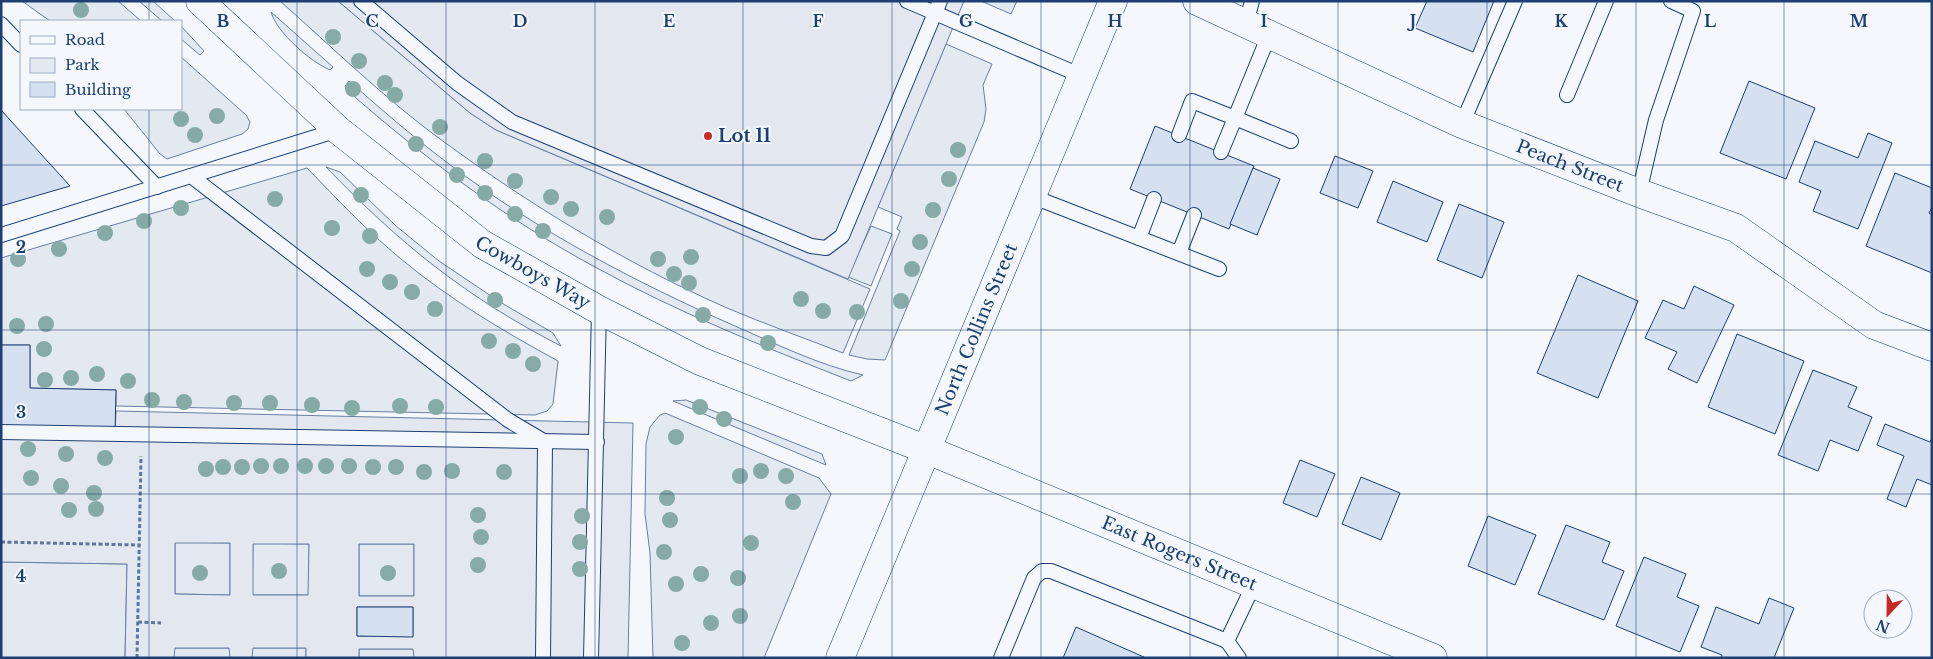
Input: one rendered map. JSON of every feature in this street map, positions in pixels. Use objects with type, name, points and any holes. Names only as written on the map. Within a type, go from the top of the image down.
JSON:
[{"type":"street","name":"North Collins Street","points":[[840,658],[925,449],[1113,1]]},
{"type":"street","name":"Peach Street","points":[[1197,1],[1256,20],[1462,124],[1639,193],[1736,228],[1874,325],[1932,347]]},
{"type":"street","name":"Cowboys Way","points":[[213,6],[338,130],[482,244],[599,310],[700,361],[925,449]]},
{"type":"street","name":"East Rogers Street","points":[[925,449],[1433,658]]},
{"type":"lane","points":[[361,1],[457,82],[512,122],[812,246],[826,248],[842,236],[937,7]]},
{"type":"lane","points":[[907,1],[937,7],[1082,76]]},
{"type":"lane","points":[[1462,124],[1515,1]]},
{"type":"lane","points":[[1567,95],[1606,1]]},
{"type":"lane","points":[[1639,193],[1656,120],[1693,11],[1671,1]]},
{"type":"lane","points":[[1221,152],[1234,118],[1256,20]]},
{"type":"lane","points":[[1,24],[20,44]]},
{"type":"lane","points":[[1179,135],[1192,101],[1291,141]]},
{"type":"lane","points":[[83,110],[157,186]]},
{"type":"lane","points":[[1,235],[338,130]]},
{"type":"lane","points":[[191,176],[508,420],[545,442]]},
{"type":"lane","points":[[1031,196],[1219,269]]},
{"type":"lane","points":[[1139,238],[1154,199]]},
{"type":"lane","points":[[1179,253],[1194,215]]},
{"type":"lane","points":[[591,658],[599,310]]},
{"type":"lane","points":[[1,432],[597,442]]},
{"type":"lane","points":[[543,658],[545,442]]},
{"type":"lane","points":[[1001,658],[1034,578],[1042,572],[1050,571],[1227,641],[1239,658]]},
{"type":"lane","points":[[1227,641],[1254,584]]},
{"type":"path","points":[[137,658],[141,434]]},
{"type":"path","points":[[1,542],[139,545]]},
{"type":"path","points":[[138,622],[161,622]]},
{"type":"green space","points":[[22,1],[118,1],[140,20],[49,20]]},
{"type":"green space","points":[[139,1],[153,1],[174,20],[161,20]]},
{"type":"green space","points":[[280,1],[338,1],[470,113],[496,130],[870,289],[843,353],[741,314],[689,291],[615,252],[543,210],[419,123],[379,90]]},
{"type":"green space","points":[[981,1],[1017,1],[1011,14]]},
{"type":"green space","points":[[271,12],[333,67],[330,70],[305,54],[280,29]]},
{"type":"green space","points":[[182,27],[204,51],[200,55],[182,40]]},
{"type":"green space","points":[[946,44],[992,64],[983,85],[986,109],[984,122],[885,360],[849,355],[900,231],[897,229],[902,217],[878,207]]},
{"type":"green space","points":[[182,58],[246,115],[250,122],[248,129],[242,134],[167,159],[160,154],[125,110],[182,110]]},
{"type":"green space","points":[[349,81],[449,164],[551,233],[660,291],[766,340],[814,360],[863,375],[851,381],[753,342],[657,299],[595,267],[530,229],[436,163],[348,91],[345,86]]},
{"type":"green space","points":[[326,167],[340,172],[396,226],[439,261],[500,302],[553,333],[561,346],[495,308],[436,267],[380,220]]},
{"type":"green space","points":[[307,168],[364,226],[419,274],[477,314],[558,361],[553,404],[547,411],[535,415],[116,406],[116,390],[30,388],[30,345],[1,345],[1,258]]},
{"type":"green space","points":[[871,226],[892,234],[871,286],[848,277]]},
{"type":"green space","points":[[686,400],[822,454],[826,465],[673,401]]},
{"type":"green space","points":[[665,413],[819,478],[831,494],[764,658],[653,658],[650,553],[645,514],[646,444],[650,427],[660,415]]},
{"type":"green space","points":[[175,542],[230,543],[230,595],[175,594]]},
{"type":"green space","points":[[253,543],[309,544],[309,595],[252,595]]},
{"type":"green space","points":[[359,544],[414,544],[414,596],[359,596]]},
{"type":"green space","points":[[1,562],[127,564],[125,658],[1,658]]},
{"type":"green space","points":[[174,648],[230,648],[230,658],[174,658]]},
{"type":"green space","points":[[252,648],[306,648],[306,658],[252,658]]},
{"type":"green space","points":[[359,649],[414,649],[414,658],[359,658]]},
{"type":"shaded area","name":"Lot 11","points":[[338,1],[964,1],[848,279],[496,130],[470,113]]},
{"type":"shaded area","points":[[116,411],[633,423],[628,658],[414,658],[413,649],[359,649],[359,658],[306,658],[306,648],[253,648],[252,658],[230,658],[229,648],[175,648],[174,658],[125,658],[127,564],[1,562],[1,432],[115,433]],"holes":[[[175,543],[230,543],[230,595],[175,594]],[[253,544],[309,544],[308,595],[253,595]],[[359,544],[414,544],[414,596],[359,596]],[[357,607],[413,607],[413,636],[357,636]]]},
{"type":"building","points":[[1427,1],[1494,1],[1473,52],[1415,28]]},
{"type":"building","points":[[1749,81],[1815,108],[1786,179],[1720,153]]},
{"type":"building","points":[[1,110],[70,186],[1,206]]},
{"type":"building","points":[[1155,126],[1254,166],[1229,229],[1130,189]]},
{"type":"building","points":[[1868,133],[1892,143],[1858,229],[1813,211],[1821,191],[1799,182],[1815,141],[1858,158]]},
{"type":"building","points":[[1335,156],[1373,171],[1358,208],[1320,193]]},
{"type":"building","points":[[1253,168],[1280,179],[1257,235],[1230,224]]},
{"type":"building","points":[[1895,173],[1932,188],[1932,207],[1929,213],[1932,215],[1932,273],[1866,246]]},
{"type":"building","points":[[1393,181],[1443,202],[1427,242],[1377,222]]},
{"type":"building","points":[[1459,204],[1504,222],[1482,278],[1437,260]]},
{"type":"building","points":[[1578,275],[1638,301],[1598,398],[1537,373]]},
{"type":"building","points":[[1694,286],[1734,305],[1697,383],[1668,369],[1677,352],[1645,338],[1663,300],[1684,309]]},
{"type":"building","points":[[1737,334],[1804,361],[1775,434],[1708,407]]},
{"type":"building","points":[[1,345],[30,345],[30,388],[116,390],[115,433],[1,432]]},
{"type":"building","points":[[1813,370],[1857,387],[1848,407],[1872,417],[1858,451],[1830,440],[1818,471],[1778,455]]},
{"type":"building","points":[[1885,424],[1930,442],[1932,438],[1932,485],[1917,479],[1906,507],[1887,499],[1904,456],[1877,445]]},
{"type":"building","points":[[1300,460],[1335,474],[1317,517],[1283,503]]},
{"type":"building","points":[[1361,477],[1400,493],[1381,540],[1342,524]]},
{"type":"building","points":[[1488,516],[1536,535],[1515,585],[1468,566]]},
{"type":"building","points":[[1566,525],[1610,542],[1602,562],[1624,571],[1604,620],[1538,594]]},
{"type":"building","points":[[1644,557],[1686,574],[1677,597],[1699,606],[1680,652],[1616,626]]},
{"type":"building","points":[[1769,598],[1794,608],[1774,658],[1721,658],[1722,655],[1701,647],[1716,607],[1759,624]]},
{"type":"building","points":[[357,607],[413,607],[413,637],[357,636]]},
{"type":"building","points":[[1076,627],[1146,658],[1063,658]]},
{"type":"place","name":"Lot 11","points":[[708,136]]}]
